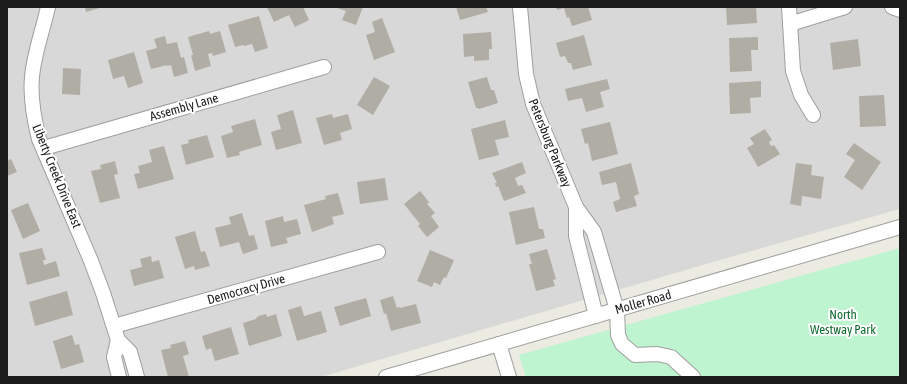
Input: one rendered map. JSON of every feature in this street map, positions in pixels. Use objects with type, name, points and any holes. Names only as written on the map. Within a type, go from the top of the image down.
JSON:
[{"type":"street","name":"Liberty Creek Drive East","points":[[48,7],[32,77],[34,119],[39,139],[91,261],[116,333],[130,352],[137,377]]},
{"type":"street","name":"Petersburg Parkway","points":[[520,7],[526,74],[533,104],[576,207],[594,232],[617,310],[618,335],[622,344],[635,354],[657,354],[671,357],[692,377]]},
{"type":"street","points":[[789,7],[793,71],[798,89],[813,115]]},
{"type":"street","points":[[790,24],[845,7]]},
{"type":"street","points":[[892,7],[900,10]]},
{"type":"street","name":"Assembly Lane","points":[[44,148],[324,67]]},
{"type":"street","name":"Petersburg Parkway","points":[[576,207],[576,236],[596,316]]},
{"type":"street","name":"Moller Road","points":[[386,377],[900,227]]},
{"type":"street","name":"Democracy Drive","points":[[116,333],[378,252]]},
{"type":"street","name":"Liberty Creek Drive East","points":[[116,333],[114,357],[119,377]]},
{"type":"street","points":[[499,344],[509,377]]},
{"type":"shaded area","points":[[7,7],[900,7],[900,209],[713,262],[321,377],[7,377]]},
{"type":"green space","name":"North Westway Park","points":[[900,248],[900,377],[526,377],[519,355]]},
{"type":"building","points":[[85,7],[103,7],[86,12]]},
{"type":"building","points":[[267,7],[303,7],[309,20],[295,27],[289,15],[274,22]]},
{"type":"building","points":[[334,7],[363,7],[356,25],[342,20],[346,11]]},
{"type":"building","points":[[456,7],[486,7],[488,12],[460,20]]},
{"type":"building","points":[[556,7],[588,7],[592,20],[572,26],[569,17],[567,18],[564,8],[557,10]]},
{"type":"building","points":[[726,7],[756,7],[757,23],[727,25]]},
{"type":"building","points":[[259,16],[268,48],[255,52],[252,44],[235,47],[228,25]]},
{"type":"building","points":[[382,18],[395,52],[374,60],[366,35],[375,32],[372,22]]},
{"type":"building","points":[[209,31],[210,34],[220,31],[226,52],[213,56],[212,53],[208,54],[211,66],[195,71],[191,55],[193,55],[188,37]]},
{"type":"building","points":[[491,32],[492,49],[489,49],[489,60],[474,61],[474,56],[464,57],[463,34]]},
{"type":"building","points":[[584,35],[592,65],[573,70],[571,63],[568,63],[565,56],[560,57],[556,43]]},
{"type":"building","points":[[165,36],[167,44],[177,42],[181,58],[184,57],[188,73],[174,77],[171,65],[151,69],[146,51],[157,48],[154,39]]},
{"type":"building","points":[[758,37],[758,50],[751,50],[752,71],[730,72],[729,38]]},
{"type":"building","points":[[858,39],[861,66],[833,70],[830,43]]},
{"type":"building","points":[[134,52],[143,83],[128,88],[124,76],[113,79],[108,60]]},
{"type":"building","points":[[63,68],[81,69],[80,95],[62,94]]},
{"type":"building","points":[[374,77],[390,86],[373,115],[357,105]]},
{"type":"building","points":[[487,77],[491,90],[494,90],[498,103],[479,109],[476,108],[468,82]]},
{"type":"building","points":[[607,79],[610,89],[600,92],[604,107],[586,112],[582,98],[568,101],[565,89]]},
{"type":"building","points":[[761,81],[761,97],[750,98],[751,113],[730,114],[729,83]]},
{"type":"building","points":[[884,95],[886,126],[860,127],[859,96]]},
{"type":"building","points":[[293,110],[302,143],[276,150],[271,132],[281,129],[277,115]]},
{"type":"building","points":[[332,114],[333,118],[348,114],[352,129],[340,133],[342,140],[324,145],[316,118]]},
{"type":"building","points":[[255,119],[262,145],[239,152],[240,155],[227,158],[221,136],[233,132],[231,126]]},
{"type":"building","points":[[505,120],[509,137],[495,140],[499,155],[479,160],[471,129]]},
{"type":"building","points":[[610,122],[618,154],[592,161],[588,143],[585,144],[581,129]]},
{"type":"building","points":[[765,129],[772,140],[769,142],[771,146],[774,145],[780,154],[758,167],[747,148],[754,144],[750,138]]},
{"type":"building","points":[[207,135],[214,157],[186,165],[181,145],[189,143],[188,140]]},
{"type":"building","points":[[854,143],[881,162],[862,190],[844,177],[855,160],[846,154]]},
{"type":"building","points":[[164,146],[174,179],[138,189],[134,174],[140,173],[138,166],[152,162],[149,150]]},
{"type":"building","points":[[11,159],[17,172],[7,176],[7,161]]},
{"type":"building","points":[[115,161],[118,174],[114,175],[120,198],[100,203],[91,171],[101,169],[100,165]]},
{"type":"building","points":[[522,162],[526,173],[515,178],[518,186],[522,185],[526,193],[504,201],[498,186],[496,187],[495,183],[497,183],[492,173]]},
{"type":"building","points":[[631,163],[639,194],[634,196],[637,206],[616,212],[613,202],[620,199],[616,182],[602,185],[599,172]]},
{"type":"building","points":[[796,163],[812,165],[811,175],[824,177],[821,199],[802,196],[801,206],[790,204]]},
{"type":"building","points":[[385,178],[388,200],[360,204],[357,182]]},
{"type":"building","points":[[420,191],[429,202],[427,204],[435,213],[431,216],[439,227],[427,237],[418,226],[420,224],[404,204]]},
{"type":"building","points":[[338,193],[344,214],[332,217],[334,224],[312,232],[304,205],[326,199],[325,196]]},
{"type":"building","points":[[28,203],[40,231],[23,239],[11,210]]},
{"type":"building","points":[[534,207],[539,229],[543,229],[545,238],[516,245],[509,212]]},
{"type":"building","points":[[242,213],[249,236],[254,235],[258,249],[243,254],[239,242],[220,247],[215,228],[231,224],[229,217]]},
{"type":"building","points":[[283,216],[284,222],[297,219],[301,234],[286,238],[288,243],[271,247],[265,221]]},
{"type":"building","points":[[195,231],[201,252],[205,251],[210,266],[195,270],[194,266],[185,269],[175,237]]},
{"type":"building","points":[[42,248],[46,260],[43,260],[44,265],[56,261],[60,276],[27,285],[19,253]]},
{"type":"building","points":[[547,249],[556,279],[553,280],[555,286],[536,291],[529,264],[532,264],[529,254]]},
{"type":"building","points":[[430,250],[454,260],[446,278],[444,277],[440,285],[434,282],[432,287],[417,281]]},
{"type":"building","points":[[151,256],[152,262],[159,260],[164,278],[134,286],[130,270],[142,267],[140,259]]},
{"type":"building","points":[[67,291],[73,315],[35,326],[29,302]]},
{"type":"building","points":[[393,296],[397,308],[416,304],[421,323],[391,331],[386,313],[384,314],[380,300]]},
{"type":"building","points":[[366,298],[371,316],[340,326],[334,307]]},
{"type":"building","points":[[301,306],[304,316],[321,311],[327,332],[297,341],[288,310]]},
{"type":"building","points":[[266,314],[267,317],[276,314],[282,336],[249,346],[243,323]]},
{"type":"building","points":[[231,327],[239,354],[215,361],[211,348],[206,350],[202,336]]},
{"type":"building","points":[[72,335],[75,345],[79,344],[84,362],[61,369],[53,341]]},
{"type":"building","points":[[185,341],[189,354],[183,356],[189,377],[168,377],[161,350],[171,348],[170,345]]}]
